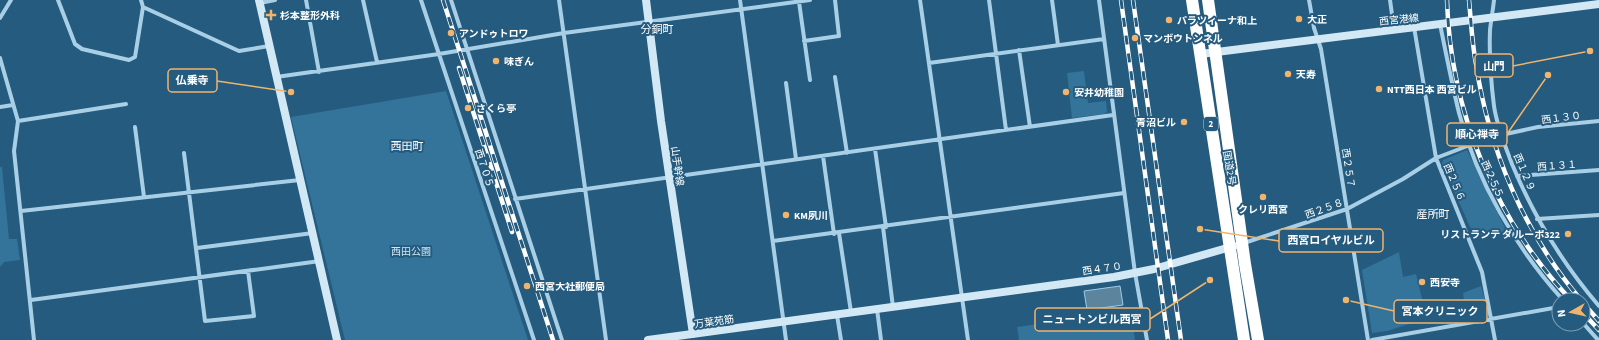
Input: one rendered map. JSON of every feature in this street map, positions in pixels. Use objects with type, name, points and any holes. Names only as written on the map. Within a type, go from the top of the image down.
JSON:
[{"type":"highway","name":"国道2号","points":[[1192,0],[1244,340]]},
{"type":"highway","name":"国道2号","points":[[1208,0],[1258,340]]},
{"type":"street","points":[[0,18],[11,0]]},
{"type":"street","points":[[58,0],[74,44],[82,49],[129,60],[134,57],[143,7],[141,0]]},
{"type":"street","points":[[275,0],[260,2],[337,340]]},
{"type":"street","points":[[306,0],[319,72]]},
{"type":"street","points":[[363,0],[377,62]]},
{"type":"street","name":"西７０５","points":[[421,0],[534,340]]},
{"type":"street","points":[[451,0],[562,340]]},
{"type":"street","points":[[560,0],[606,340]]},
{"type":"street","name":"山手幹線","points":[[646,0],[670,178],[694,338]]},
{"type":"street","points":[[740,0],[761,165],[786,340]]},
{"type":"street","points":[[276,77],[439,54],[466,48],[564,33],[810,0]]},
{"type":"street","points":[[804,41],[839,36],[835,0]]},
{"type":"street","points":[[920,0],[960,297],[968,340]]},
{"type":"street","points":[[989,0],[1006,130]]},
{"type":"street","points":[[1052,0],[1058,45]]},
{"type":"street","points":[[1099,0],[1135,273],[1147,340]]},
{"type":"street","name":"西２５７","points":[[1309,0],[1314,28],[1318,38],[1368,340]]},
{"type":"street","points":[[1390,0],[1394,29]]},
{"type":"street","name":"西１２９","points":[[1494,0],[1490,31],[1494,107],[1501,135],[1517,176],[1537,219],[1576,280],[1599,306]]},
{"type":"street","points":[[798,2],[810,80]]},
{"type":"street","name":"西宮港線","points":[[1201,54],[1318,38],[1599,4]]},
{"type":"street","points":[[143,7],[239,51],[269,46]]},
{"type":"street","name":"西２５５","points":[[1440,24],[1460,114],[1482,176],[1505,220],[1542,277],[1556,292]]},
{"type":"street","name":"西２５６","points":[[1414,27],[1436,158],[1482,272],[1495,340]]},
{"type":"street","points":[[929,63],[1018,50],[1104,40]]},
{"type":"street","points":[[1018,50],[1030,127]]},
{"type":"street","points":[[0,58],[18,121],[14,151],[31,300],[34,340]]},
{"type":"street","points":[[835,77],[847,153]]},
{"type":"street","points":[[786,83],[796,160]]},
{"type":"street","points":[[18,121],[126,104]]},
{"type":"street","points":[[0,107],[13,105]]},
{"type":"street","points":[[515,199],[1113,115]]},
{"type":"street","name":"西１３０","points":[[1501,135],[1538,127],[1599,121]]},
{"type":"street","points":[[135,127],[144,197]]},
{"type":"street","name":"西２５８","points":[[1243,244],[1347,209],[1403,179],[1436,158],[1470,145]]},
{"type":"street","points":[[875,149],[893,307]]},
{"type":"street","points":[[184,154],[205,321],[254,316],[248,271]]},
{"type":"street","points":[[823,156],[834,234]]},
{"type":"street","name":"西１３１","points":[[1517,176],[1599,170]]},
{"type":"street","points":[[21,211],[300,180]]},
{"type":"street","points":[[773,241],[834,234],[1124,193]]},
{"type":"street","points":[[1537,219],[1599,215]]},
{"type":"street","points":[[197,248],[313,233]]},
{"type":"street","points":[[839,233],[851,312]]},
{"type":"street","name":"西４７０","points":[[877,309],[1135,273],[1243,244]]},
{"type":"street","points":[[31,300],[320,261]]},
{"type":"street","points":[[1372,340],[1551,308]]},
{"type":"street","points":[[877,309],[881,340]]},
{"type":"street","name":"万葉苑筋","points":[[648,340],[694,338],[784,322],[877,309]]},
{"type":"street","points":[[837,315],[841,340]]},
{"type":"street","points":[[1591,332],[1598,340]]},
{"type":"green space","points":[[1084,71],[1088,103],[1106,101],[1107,112],[1104,114],[1072,118],[1067,73]]},
{"type":"green space","name":"西田公園","points":[[446,91],[528,340],[345,340],[291,117]]},
{"type":"green space","points":[[1467,150],[1507,232],[1475,238],[1442,164],[1443,160]]},
{"type":"green space","points":[[0,167],[2,167],[9,239],[17,239],[20,260],[4,262],[0,267]]},
{"type":"green space","points":[[1399,252],[1403,277],[1416,274],[1424,307],[1430,306],[1431,308],[1464,301],[1463,293],[1481,286],[1485,300],[1387,331],[1372,333],[1362,270]]},
{"type":"green space","points":[[1131,311],[1135,340],[1019,340],[1017,327]]},
{"type":"shaded area","points":[[1120,286],[1123,305],[1087,310],[1084,291]]},
{"type":"tunnel","points":[[1470,145],[1501,135]]},
{"type":"railway","points":[[443,0],[553,340]]},
{"type":"railway","points":[[1121,0],[1168,340]]},
{"type":"railway","points":[[1133,0],[1181,340]]},
{"type":"railway","points":[[1447,0],[1450,41],[1457,82],[1468,122],[1482,161],[1499,199],[1520,235],[1544,269],[1564,292]]},
{"type":"railway","points":[[1469,0],[1474,48],[1482,96],[1500,159],[1526,219],[1542,247],[1575,292]]},
{"type":"railway","points":[[459,68],[512,232]]},
{"type":"railway","points":[[1591,312],[1599,321]]},
{"type":"railway","points":[[1591,322],[1599,330]]},
{"type":"place","name":"杉本整形外科","points":[[271,15]]},
{"type":"place","name":"大正","points":[[1299,19]]},
{"type":"place","name":"パラツィーナ和上","points":[[1169,20]]},
{"type":"place","name":"アンドゥトロワ","points":[[451,33]]},
{"type":"place","name":"マンボウトンネル","points":[[1135,38]]},
{"type":"place","name":"山門","points":[[1590,51]]},
{"type":"place","name":"味ぎん","points":[[496,61]]},
{"type":"place","name":"天寿","points":[[1288,74]]},
{"type":"place","name":"順心禅寺","points":[[1548,75]]},
{"type":"place","name":"NTT西日本 西宮ビル","points":[[1379,89]]},
{"type":"place","name":"仏乗寺","points":[[291,92]]},
{"type":"place","name":"安井幼稚園","points":[[1066,92]]},
{"type":"place","name":"さくら亭","points":[[468,108]]},
{"type":"place","name":"青沼ビル","points":[[1184,122]]},
{"type":"place","name":"クレリ西宮","points":[[1263,197]]},
{"type":"place","name":"KM夙川","points":[[786,215]]},
{"type":"place","name":"西宮ロイヤルビル","points":[[1200,229]]},
{"type":"place","name":"リストランテ ダ ルーポ322","points":[[1568,234]]},
{"type":"place","name":"ニュートンビル西宮","points":[[1210,280]]},
{"type":"place","name":"西安寺","points":[[1422,282]]},
{"type":"place","name":"西宮大社郵便局","points":[[527,286]]},
{"type":"place","name":"宮本クリニック","points":[[1346,300]]},
{"type":"district","name":"分銅町","points":[[657,29]]},
{"type":"district","name":"西田町","points":[[407,146]]},
{"type":"district","name":"産所町","points":[[1433,214]]}]
